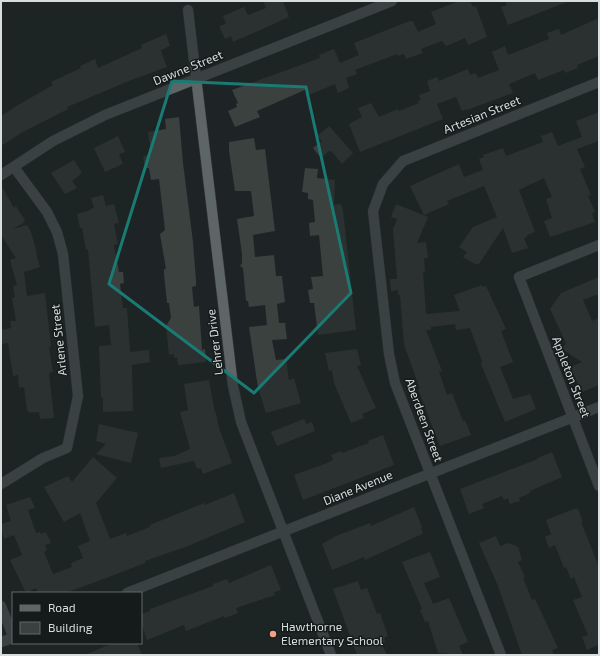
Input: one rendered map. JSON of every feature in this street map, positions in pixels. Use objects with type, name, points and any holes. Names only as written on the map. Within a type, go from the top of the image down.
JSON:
[{"type":"street","name":"Dawne Street","points":[[1,175],[53,141],[105,115],[392,1]]},
{"type":"street","name":"Lehrer Drive","points":[[188,10],[233,386],[241,422],[331,655]]},
{"type":"street","name":"Artesian Street","points":[[382,184],[403,161],[599,82]]},
{"type":"street","name":"Arlene Street","points":[[1,484],[43,458],[67,448],[78,396],[62,254],[57,232],[47,212],[14,167]]},
{"type":"street","name":"Aberdeen Street","points":[[382,184],[373,211],[388,354],[396,383],[430,474],[502,655]]},
{"type":"street","name":"Appleton Street","points":[[599,245],[520,277],[572,418],[580,434],[599,486]]},
{"type":"street","name":"Diane Avenue","points":[[130,592],[599,407]]},
{"type":"street","points":[[1,606],[12,634]]},
{"type":"street","points":[[1,642],[12,637]]},
{"type":"highlighted area","points":[[172,81],[306,87],[351,293],[254,393],[109,284]]},
{"type":"building","points":[[263,1],[283,1],[289,17],[233,42],[231,36],[225,39],[219,26],[226,24],[223,16],[244,7],[248,15],[266,8]]},
{"type":"building","points":[[459,1],[470,1],[473,7],[476,6],[487,37],[468,45],[465,38],[446,46],[442,41],[421,49],[423,53],[406,59],[404,54],[398,56],[397,54],[355,70],[357,74],[346,78],[349,88],[338,93],[335,84],[309,95],[307,89],[257,111],[260,117],[235,127],[228,111],[237,107],[236,104],[238,103],[232,90],[320,58],[319,55],[334,49],[340,63],[359,55],[354,43],[407,22],[413,21],[418,32],[436,24],[431,12]]},
{"type":"building","points":[[505,1],[567,2],[508,25],[501,7],[507,5]]},
{"type":"building","points":[[599,18],[599,56],[577,65],[578,68],[565,73],[564,70],[538,80],[535,73],[509,84],[513,93],[467,110],[462,111],[456,97],[437,104],[443,119],[360,152],[349,124],[362,117],[358,108],[371,103],[379,117],[398,109],[399,111],[419,103],[418,101],[421,100],[419,95],[430,91],[427,81],[437,77],[439,81],[468,69],[470,75],[476,73],[478,78],[499,70],[492,52],[505,46],[508,55],[549,39],[547,33],[559,29],[561,35]]},
{"type":"building","points":[[166,34],[170,46],[161,50],[167,67],[67,107],[68,109],[21,133],[1,146],[1,116],[53,85],[51,82],[81,68],[80,66],[95,59],[98,68],[142,48],[141,45]]},
{"type":"building","points":[[599,112],[599,141],[577,149],[585,167],[580,169],[591,195],[588,196],[595,212],[592,213],[595,222],[550,237],[544,221],[552,218],[546,199],[552,197],[544,178],[519,190],[535,232],[524,238],[528,248],[512,253],[503,228],[479,264],[475,264],[463,257],[467,252],[459,247],[473,227],[497,217],[484,186],[447,201],[449,204],[424,215],[410,186],[459,164],[464,177],[483,170],[479,159],[484,157],[483,155],[503,148],[506,156],[543,142],[541,136],[552,132],[558,146],[582,137],[576,121]]},
{"type":"building","points":[[179,117],[193,242],[196,281],[196,286],[192,287],[194,307],[199,306],[202,350],[205,349],[206,362],[178,365],[177,357],[174,358],[174,354],[169,355],[166,326],[171,318],[169,303],[167,303],[164,274],[164,269],[166,269],[160,234],[165,230],[159,179],[151,180],[149,168],[145,168],[143,156],[151,155],[148,132],[166,129],[165,119]]},
{"type":"building","points":[[329,126],[353,153],[342,164],[332,152],[329,151],[321,158],[313,148],[322,141],[317,136]]},
{"type":"building","points":[[118,136],[125,152],[119,154],[123,164],[105,172],[94,148]]},
{"type":"building","points":[[254,138],[256,150],[265,149],[275,231],[253,235],[255,257],[274,255],[276,276],[282,276],[285,302],[277,304],[279,323],[285,323],[287,339],[272,340],[276,360],[286,359],[289,380],[294,378],[301,403],[266,413],[258,388],[249,327],[267,325],[265,305],[249,307],[248,301],[246,301],[243,268],[240,266],[242,263],[242,254],[237,219],[254,216],[251,191],[235,191],[229,151],[229,142]]},
{"type":"building","points":[[74,160],[82,173],[72,181],[77,188],[65,194],[51,173]]},
{"type":"building","points":[[305,168],[318,169],[317,178],[335,180],[334,205],[341,204],[343,210],[356,330],[318,335],[314,303],[310,303],[308,290],[313,289],[311,277],[323,276],[319,235],[310,236],[309,223],[315,222],[313,200],[308,199],[308,193],[302,192]]},
{"type":"building","points":[[1,185],[14,208],[16,206],[25,222],[13,229],[27,225],[31,232],[37,253],[40,267],[24,272],[27,296],[45,293],[51,346],[49,347],[53,372],[49,373],[54,418],[40,419],[39,412],[29,413],[29,411],[27,411],[24,387],[19,388],[18,375],[13,376],[8,343],[1,344],[1,330],[11,328],[10,321],[16,321],[12,298],[15,297],[13,286],[17,285],[10,260],[16,258],[1,235]]},
{"type":"building","points":[[103,195],[106,206],[114,204],[119,223],[114,224],[118,244],[114,245],[119,272],[123,272],[124,283],[120,284],[123,308],[127,308],[130,352],[149,350],[150,362],[132,365],[133,411],[103,412],[103,398],[101,398],[99,346],[111,345],[109,325],[95,327],[88,249],[86,250],[82,228],[80,228],[77,214],[94,208],[91,198]]},
{"type":"building","points":[[396,204],[428,217],[417,243],[426,242],[428,258],[424,258],[425,272],[423,272],[426,314],[460,311],[454,295],[482,285],[483,287],[486,286],[506,329],[501,331],[513,362],[500,367],[513,399],[530,394],[536,409],[505,422],[481,364],[482,361],[470,328],[456,330],[455,324],[431,327],[431,330],[426,330],[442,371],[439,372],[447,395],[452,393],[463,421],[465,420],[471,435],[440,446],[418,389],[420,389],[404,345],[400,295],[398,295],[398,290],[391,291],[390,279],[397,279],[393,229],[397,219],[391,217]]},
{"type":"building","points":[[599,277],[599,294],[583,300],[592,321],[599,318],[599,385],[582,392],[570,367],[582,362],[562,349],[566,343],[550,309],[561,293]]},
{"type":"building","points":[[357,349],[361,365],[357,366],[376,408],[362,414],[364,418],[351,423],[334,383],[332,370],[329,371],[325,353]]},
{"type":"building","points":[[209,380],[219,428],[232,463],[203,474],[201,468],[197,469],[194,461],[161,468],[159,458],[174,456],[190,449],[180,412],[188,410],[184,384]]},
{"type":"building","points":[[304,419],[306,424],[312,422],[315,431],[277,446],[271,432]]},
{"type":"building","points":[[99,424],[138,433],[131,463],[96,454],[106,444],[96,441]]},
{"type":"building","points":[[383,435],[394,465],[303,500],[294,475],[333,460],[331,455],[341,451],[342,453],[369,443],[368,441]]},
{"type":"building","points":[[552,452],[562,477],[530,491],[530,493],[519,498],[520,501],[510,504],[508,498],[504,500],[502,496],[482,504],[484,508],[469,514],[460,489],[538,459]]},
{"type":"building","points":[[93,457],[117,478],[96,503],[110,539],[126,533],[127,536],[204,503],[205,505],[234,493],[245,522],[188,546],[145,561],[145,563],[68,592],[38,592],[36,588],[26,592],[10,560],[22,555],[14,535],[4,539],[1,530],[1,524],[11,521],[6,505],[30,497],[35,508],[28,510],[36,533],[40,532],[41,534],[46,532],[51,543],[45,545],[47,550],[44,552],[53,574],[72,567],[71,563],[83,558],[78,546],[90,541],[80,513],[64,522],[44,487],[68,476],[72,482]]},
{"type":"building","points":[[414,507],[422,527],[422,534],[365,560],[364,557],[332,570],[322,544],[336,536],[370,523],[371,526]]},
{"type":"building","points":[[574,509],[578,509],[583,522],[581,522],[599,567],[599,645],[587,650],[582,637],[588,635],[573,600],[582,597],[574,577],[571,579],[566,567],[564,568],[555,545],[549,548],[545,537],[551,534],[546,520]]},
{"type":"building","points":[[496,536],[500,546],[509,543],[518,547],[522,560],[518,562],[525,577],[523,578],[532,600],[535,599],[558,648],[552,650],[554,655],[522,655],[498,586],[479,543]]},
{"type":"building","points":[[430,552],[440,577],[424,583],[433,604],[449,598],[468,642],[459,646],[463,655],[438,653],[428,621],[425,622],[420,610],[422,609],[402,562]]},
{"type":"building","points":[[271,565],[281,590],[274,592],[275,595],[236,608],[238,613],[225,618],[224,616],[186,631],[184,625],[147,640],[142,626],[142,614],[150,611],[150,609],[213,586],[213,584],[227,579],[229,583]]},
{"type":"building","points":[[358,581],[361,590],[367,588],[377,614],[380,613],[388,636],[384,638],[385,643],[382,644],[387,655],[357,655],[333,589]]},
{"type":"building","points":[[111,644],[137,644],[142,655],[85,655]]},
{"type":"place","name":"Hawthorne Elementary School","points":[[273,634]]}]
